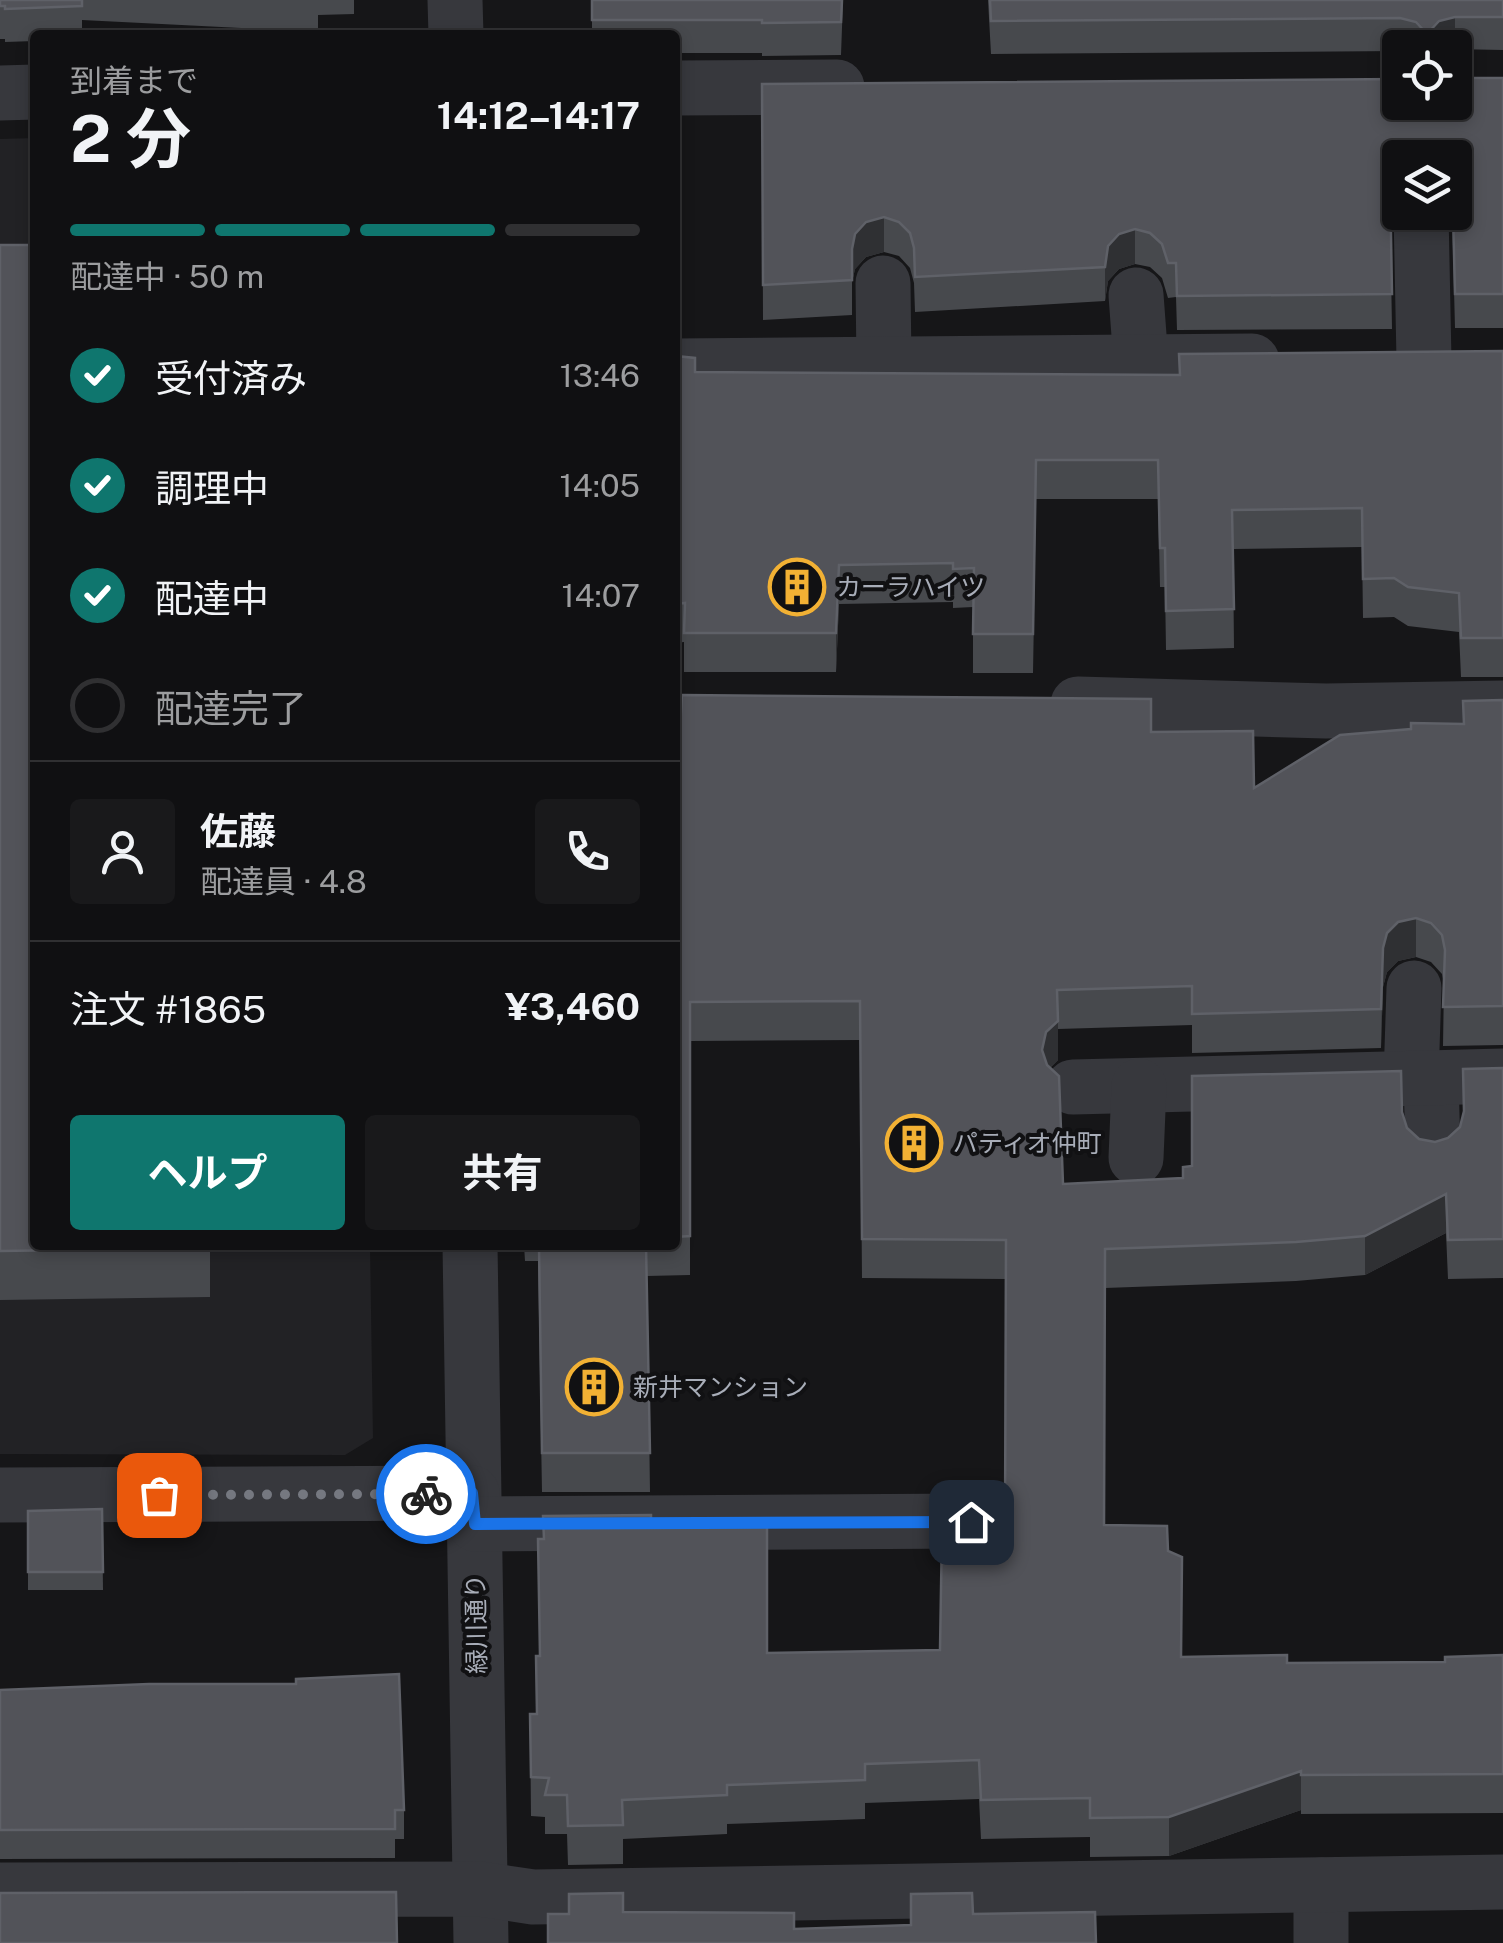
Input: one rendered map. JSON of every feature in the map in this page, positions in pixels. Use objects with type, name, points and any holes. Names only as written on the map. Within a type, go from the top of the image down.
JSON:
[{"type":"street","points":[[454,0],[456,30]]},
{"type":"street","points":[[680,88],[890,86]]},
{"type":"street","points":[[0,93],[30,92]]},
{"type":"street","points":[[1368,360],[1444,360],[1424,230]]},
{"type":"street","points":[[883,283],[884,364]]},
{"type":"street","points":[[1136,295],[1140,362]]},
{"type":"street","points":[[680,366],[1292,361]]},
{"type":"street","points":[[1023,704],[1326,711],[1503,708]]},
{"type":"street","points":[[1414,988],[1421,1079],[1433,1150]]},
{"type":"street","points":[[1073,1087],[1503,1076]]},
{"type":"street","points":[[1136,1158],[1139,1086]]},
{"type":"street","name":"緑川通り","points":[[470,1250],[481,1943]]},
{"type":"street","points":[[0,1496],[971,1522]]},
{"type":"street","points":[[0,1890],[480,1889],[533,1897],[1503,1882]]},
{"type":"street","points":[[1321,1885],[1321,1943]]},
{"type":"shaded area","points":[[30,138],[30,1250],[370,1250],[373,1438],[345,1455],[0,1454],[0,139]]},
{"type":"building","points":[[0,0],[82,0],[82,6],[5,9]]},
{"type":"building","points":[[592,0],[842,0],[841,22],[762,23],[592,20]]},
{"type":"building","points":[[990,0],[1503,0],[1503,17],[1455,17],[1439,21],[1431,30],[1400,18],[991,21]]},
{"type":"building","points":[[1472,78],[1503,78],[1503,294],[1455,294],[1453,230],[1472,230],[1472,140],[1382,140],[1382,230],[1391,230],[1392,294],[1177,296],[1176,263],[1168,263],[1162,244],[1150,233],[1135,229],[1119,234],[1108,246],[1105,267],[915,277],[910,233],[899,222],[884,217],[866,222],[855,234],[852,280],[763,285],[762,84],[1382,79],[1382,120],[1472,120]]},
{"type":"building","points":[[0,245],[30,245],[30,1250],[70,1250],[0,1251]]},
{"type":"building","points":[[1503,351],[1503,638],[1461,638],[1459,593],[1408,587],[1394,578],[1363,579],[1362,508],[1232,510],[1234,609],[1166,611],[1158,460],[1036,460],[1033,634],[973,634],[974,568],[953,569],[953,563],[839,565],[836,633],[684,633],[685,603],[680,604],[680,356],[695,358],[695,372],[1180,375],[1179,354]]},
{"type":"building","points":[[682,695],[1151,699],[1151,732],[1253,731],[1254,788],[1340,735],[1411,729],[1411,723],[1464,724],[1463,701],[1503,700],[1503,1006],[1443,1007],[1442,935],[1431,923],[1416,918],[1398,922],[1387,933],[1381,1009],[1192,1014],[1192,986],[1057,990],[1058,1021],[1046,1032],[1042,1050],[1047,1065],[1059,1076],[1063,1184],[1183,1178],[1183,1167],[1192,1166],[1192,1076],[1401,1071],[1402,1112],[1407,1128],[1419,1139],[1435,1142],[1448,1138],[1460,1127],[1464,1111],[1463,1069],[1503,1068],[1503,1239],[1448,1240],[1446,1194],[1365,1236],[1105,1249],[1104,1525],[1167,1526],[1168,1551],[1182,1557],[1181,1657],[1287,1655],[1287,1663],[1445,1662],[1445,1657],[1503,1655],[1503,1774],[1301,1775],[1301,1771],[1169,1817],[1090,1818],[1090,1798],[981,1800],[979,1760],[865,1764],[865,1780],[727,1785],[727,1795],[622,1800],[623,1825],[568,1826],[567,1795],[545,1795],[549,1778],[531,1777],[530,1714],[537,1714],[536,1656],[540,1656],[538,1539],[544,1539],[543,1516],[651,1515],[651,1522],[767,1523],[767,1653],[940,1650],[942,1530],[1005,1530],[1006,1240],[862,1239],[860,1001],[690,1002],[690,1236],[680,1237]]},
{"type":"building","name":"新井マンション","points":[[539,1250],[646,1250],[650,1453],[542,1453]]},
{"type":"building","points":[[102,1509],[103,1572],[28,1572],[28,1511]]},
{"type":"building","points":[[399,1674],[404,1810],[395,1810],[395,1829],[0,1830],[0,1690],[296,1684],[296,1679]]},
{"type":"building","points":[[396,1892],[397,1943],[0,1943],[0,1893]]},
{"type":"building","points":[[623,1893],[623,1912],[794,1913],[794,1929],[911,1925],[911,1894],[972,1893],[973,1914],[1095,1912],[1096,1943],[548,1943],[548,1914],[569,1914],[569,1894]]},
{"type":"way so far","points":[[159,1495],[426,1494]]},
{"type":"place","name":"カーラハイツ","points":[[797,587]]},
{"type":"place","name":"パティオ仲町","points":[[914,1143]]},
{"type":"place","name":"新井マンション","points":[[594,1387]]},
{"type":"route","points":[[426,1494],[472,1493],[475,1524],[971,1522]]}]
